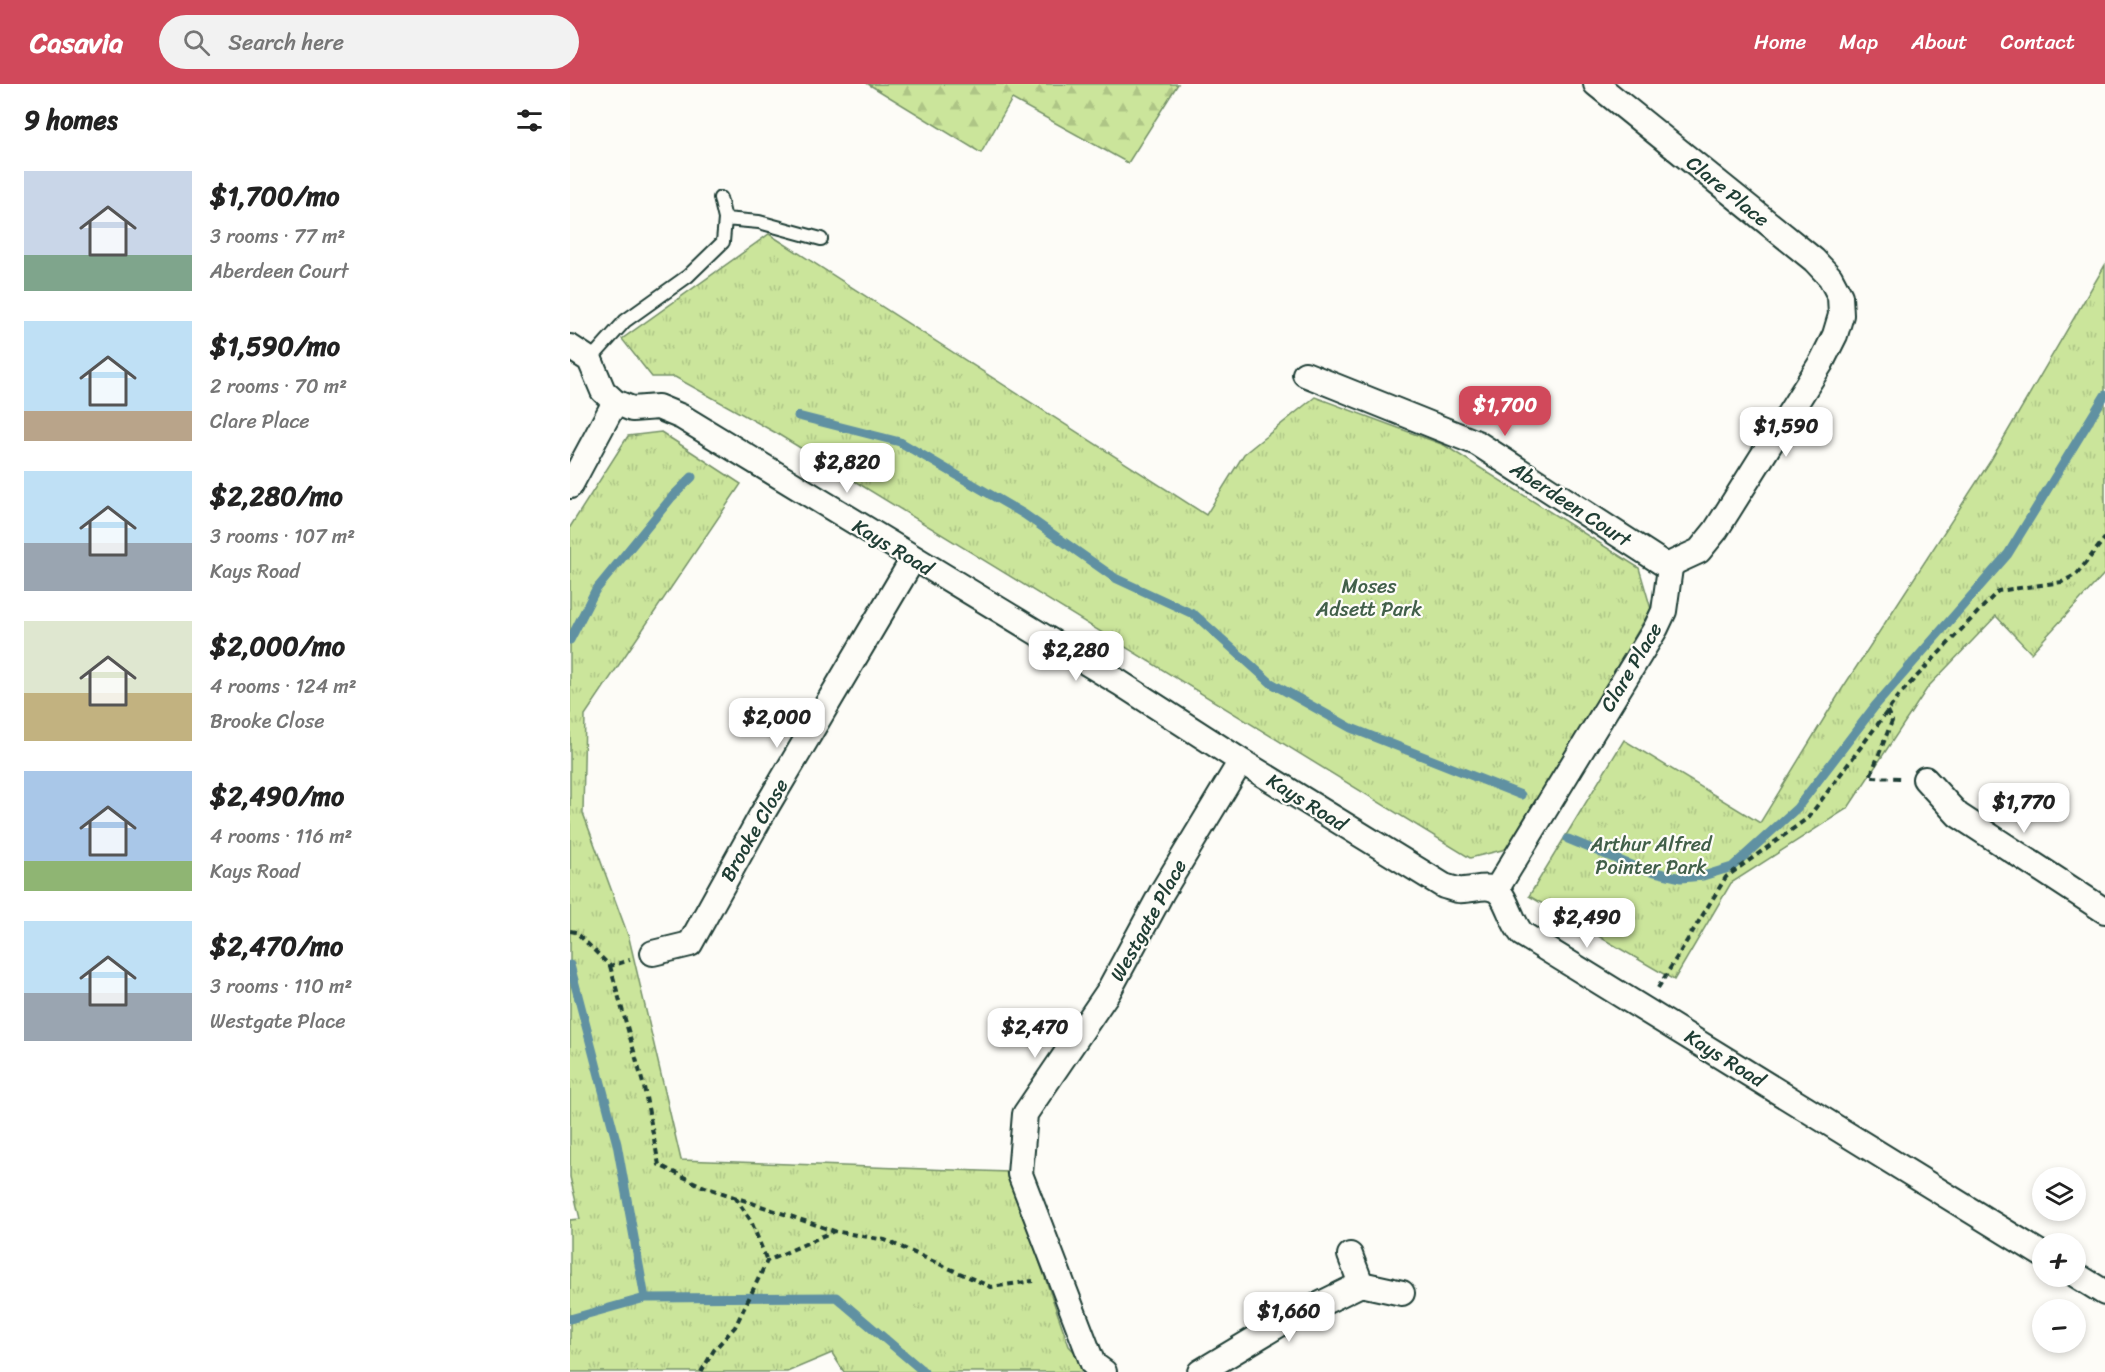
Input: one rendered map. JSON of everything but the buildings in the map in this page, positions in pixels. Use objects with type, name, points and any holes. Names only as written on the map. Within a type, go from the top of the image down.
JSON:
[{"type":"street","name":"Clare Place","points":[[1496,890],[1656,628],[1664,611],[1670,568],[1675,562],[1699,551],[1708,542],[1803,392],[1835,334],[1842,315],[1840,296],[1830,277],[1814,260],[1596,84]]},
{"type":"street","points":[[570,486],[615,402],[603,391],[580,353]]},
{"type":"street","name":"Aberdeen Court","points":[[1305,374],[1477,443],[1670,568]]},
{"type":"street","name":"Kays Road","points":[[615,402],[632,409],[658,407],[682,417],[913,560],[1120,683],[1240,761],[1444,886],[1458,890],[1486,887],[1496,890],[1502,896],[1512,923],[1522,934],[2032,1248]]},
{"type":"street","name":"Brooke Close","points":[[653,953],[690,944],[761,816],[913,560]]},
{"type":"street","name":"Westgate Place","points":[[1104,1372],[1093,1364],[1020,1174],[1025,1114],[1108,992],[1162,892],[1240,761]]},
{"type":"street","points":[[1925,779],[1958,815],[2105,910]]},
{"type":"street","points":[[1350,1255],[1361,1284]]},
{"type":"street","points":[[2086,1281],[2105,1293]]},
{"type":"street","points":[[1200,1372],[1281,1324],[1361,1284],[1402,1293]]},
{"type":"lane","points":[[580,353],[688,276],[723,242],[725,219],[720,198]]},
{"type":"lane","points":[[725,219],[759,222],[821,239]]},
{"type":"path","points":[[1646,1009],[1726,877],[1808,818],[1887,711],[1998,591],[2062,582],[2077,573],[2105,538]]},
{"type":"path","points":[[1887,711],[1892,721],[1870,777],[1925,779]]},
{"type":"path","points":[[573,932],[610,966],[644,1087],[659,1165],[702,1186],[834,1231],[885,1240],[991,1287],[1060,1278]]},
{"type":"path","points":[[610,966],[653,953]]},
{"type":"path","points":[[735,1197],[750,1221],[767,1261]]},
{"type":"path","points":[[701,1372],[714,1350],[735,1327],[767,1261],[834,1231]]},
{"type":"green space","points":[[868,84],[1178,84],[1128,163],[1012,99],[981,153]]},
{"type":"green space","name":"Moses Adsett Park","points":[[769,234],[1206,515],[1244,454],[1315,397],[1444,445],[1639,568],[1651,609],[1510,848],[1470,858],[776,433],[675,377],[652,377],[622,339]]},
{"type":"green space","name":"Arthur Alfred Pointer Park","points":[[2105,265],[2105,573],[2031,653],[1996,616],[1928,687],[1848,808],[1731,883],[1674,980],[1529,896],[1624,740],[1760,823],[1842,689],[1991,460]]},
{"type":"green space","points":[[661,432],[741,484],[585,715],[583,813],[629,938],[681,1160],[1008,1172],[1069,1346],[1093,1372],[844,1372],[832,1353],[787,1372],[570,1372],[570,1220],[580,1219],[570,1177],[570,527],[628,436]]},
{"type":"waterway","points":[[1568,839],[1638,868],[1681,878],[1703,876],[1732,867],[1797,808],[1875,706],[2008,554],[2105,395]]},
{"type":"waterway","points":[[798,416],[900,442],[1024,514],[1115,578],[1195,615],[1271,683],[1351,728],[1521,795]]},
{"type":"waterway","points":[[570,640],[595,591],[672,497],[692,477]]},
{"type":"waterway","points":[[570,965],[617,1144],[645,1298]]},
{"type":"waterway","points":[[570,1319],[645,1298],[836,1297],[924,1372]]}]
